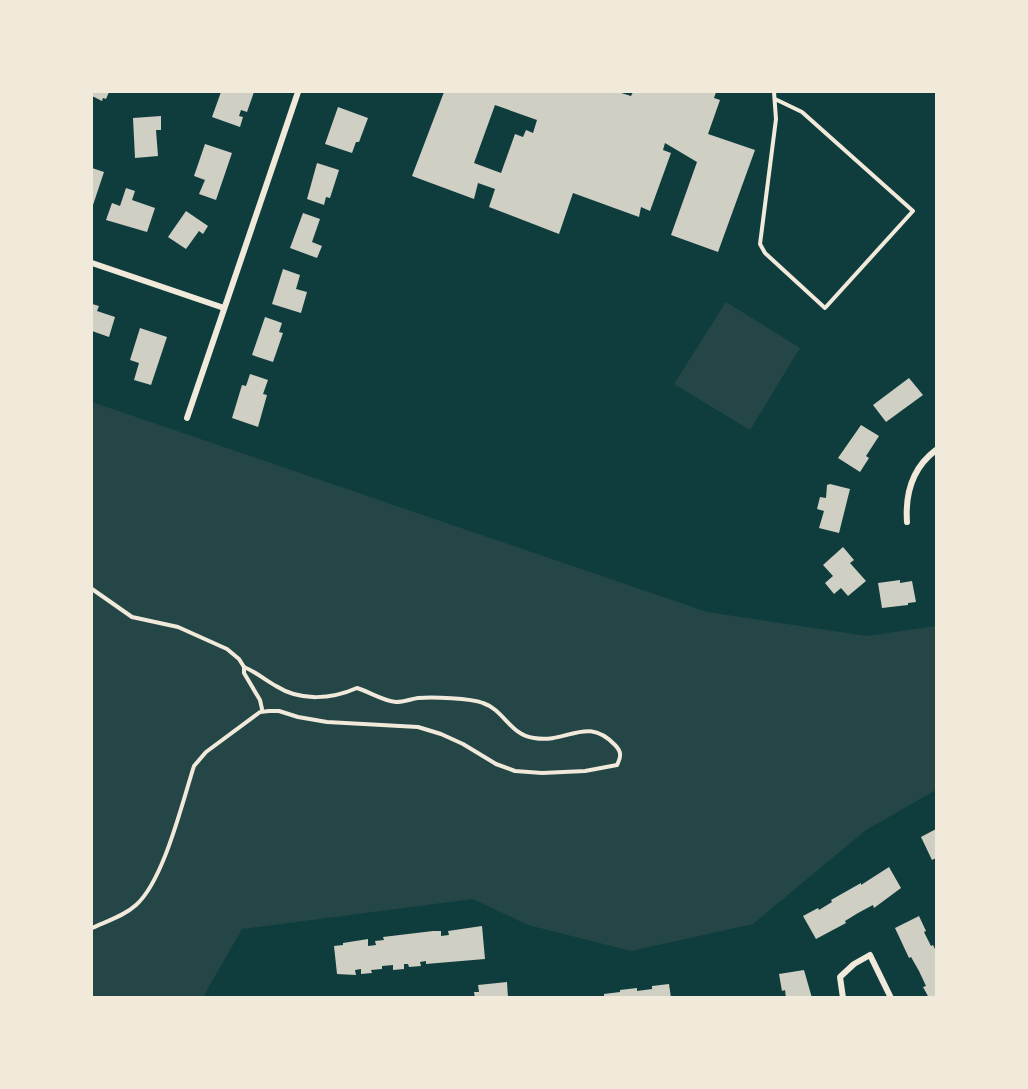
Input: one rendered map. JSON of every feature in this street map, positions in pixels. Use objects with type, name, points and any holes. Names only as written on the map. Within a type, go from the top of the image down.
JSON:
[{"type":"street","points":[[187,418],[298,92]]},
{"type":"street","points":[[92,262],[224,308]]},
{"type":"street","points":[[907,522],[908,489],[915,472],[936,450]]},
{"type":"street","points":[[843,998],[840,977],[854,964],[870,955],[891,998]]},
{"type":"lane","points":[[774,92],[776,119],[760,244],[765,253],[825,308],[913,211],[802,112],[775,99]]},
{"type":"lane","points":[[92,589],[132,617],[178,627],[226,649],[239,659],[244,667],[244,673],[260,700],[262,709]]},
{"type":"lane","points":[[92,928],[118,917],[136,905],[145,895],[158,874],[194,766],[206,752],[260,712],[279,711],[327,722],[417,727],[441,734],[496,764],[515,771],[542,773],[585,771],[616,765],[620,759],[621,752],[618,748],[606,736],[592,730],[582,730],[558,737],[534,738],[514,731],[497,710],[481,702],[416,698],[394,702],[357,688],[339,694],[311,698],[286,692],[244,667]]},
{"type":"shaded area","points":[[726,302],[800,348],[750,430],[674,384]]},
{"type":"shaded area","points":[[92,402],[707,612],[867,636],[936,626],[936,790],[866,830],[753,924],[631,951],[528,925],[473,899],[242,929],[203,997],[92,997]]},
{"type":"building","points":[[92,92],[109,92],[106,99],[103,98],[102,101],[92,96]]},
{"type":"building","points":[[221,92],[254,92],[247,112],[241,110],[239,116],[243,117],[240,127],[212,117]]},
{"type":"building","points":[[444,92],[618,92],[631,96],[633,92],[716,92],[714,98],[720,100],[708,134],[755,150],[718,252],[671,235],[697,162],[665,143],[663,150],[671,153],[650,211],[641,207],[639,217],[573,193],[559,234],[489,207],[495,189],[478,183],[474,199],[412,176]],"holes":[[[495,105],[537,120],[533,133],[526,130],[523,137],[515,134],[501,173],[474,163]]]},
{"type":"building","points":[[338,107],[368,118],[352,153],[325,144]]},
{"type":"building","points":[[161,116],[161,130],[156,130],[158,156],[135,158],[133,118]]},
{"type":"building","points":[[205,144],[232,153],[216,200],[199,194],[205,180],[194,176]]},
{"type":"building","points":[[317,163],[339,170],[330,198],[326,197],[324,205],[307,199]]},
{"type":"building","points":[[92,168],[104,172],[92,208]]},
{"type":"building","points":[[126,188],[135,191],[132,200],[155,208],[147,232],[106,220],[112,203],[120,206]]},
{"type":"building","points":[[186,211],[208,226],[203,234],[199,231],[186,249],[168,237]]},
{"type":"building","points":[[303,213],[320,219],[312,242],[322,246],[317,258],[290,248]]},
{"type":"building","points":[[283,269],[300,275],[296,289],[307,292],[301,313],[272,304]]},
{"type":"building","points":[[92,304],[99,306],[97,311],[115,317],[109,337],[92,331]]},
{"type":"building","points":[[265,317],[282,323],[279,332],[283,333],[273,362],[252,355]]},
{"type":"building","points":[[140,328],[167,337],[151,385],[134,380],[139,363],[130,360]]},
{"type":"building","points":[[250,374],[268,380],[263,394],[267,395],[258,427],[232,418],[242,385],[246,386]]},
{"type":"building","points":[[909,378],[923,395],[886,422],[873,405]]},
{"type":"building","points":[[861,425],[879,436],[866,456],[869,458],[860,472],[838,458]]},
{"type":"building","points":[[827,485],[850,489],[839,533],[819,528],[824,511],[817,509],[820,497],[826,498]]},
{"type":"building","points":[[843,547],[854,560],[850,563],[866,581],[848,596],[841,588],[834,594],[825,583],[833,576],[823,565]]},
{"type":"building","points":[[900,580],[900,583],[912,581],[916,602],[882,608],[878,583]]},
{"type":"building","points":[[936,829],[936,858],[932,860],[921,837]]},
{"type":"building","points":[[889,867],[901,888],[874,908],[873,905],[816,939],[803,916],[818,908],[819,910],[832,902],[831,900]]},
{"type":"building","points":[[919,916],[926,931],[924,932],[936,951],[936,998],[929,998],[923,987],[926,986],[919,971],[911,957],[909,958],[895,928]]},
{"type":"building","points":[[482,926],[485,959],[426,964],[426,961],[420,962],[421,966],[409,967],[408,964],[404,964],[404,969],[393,970],[393,965],[371,970],[372,973],[361,974],[361,969],[355,970],[356,975],[337,974],[334,946],[343,945],[343,943],[368,939],[368,946],[376,945],[375,941],[384,940],[383,937],[433,931],[441,931],[441,936],[449,935],[448,931]]},
{"type":"building","points":[[804,970],[812,998],[786,998],[785,990],[782,991],[779,974]]},
{"type":"building","points":[[507,982],[508,998],[475,998],[474,992],[479,992],[478,985]]},
{"type":"building","points":[[669,984],[671,998],[604,998],[604,994],[620,992],[620,990],[637,988],[637,991]]}]
